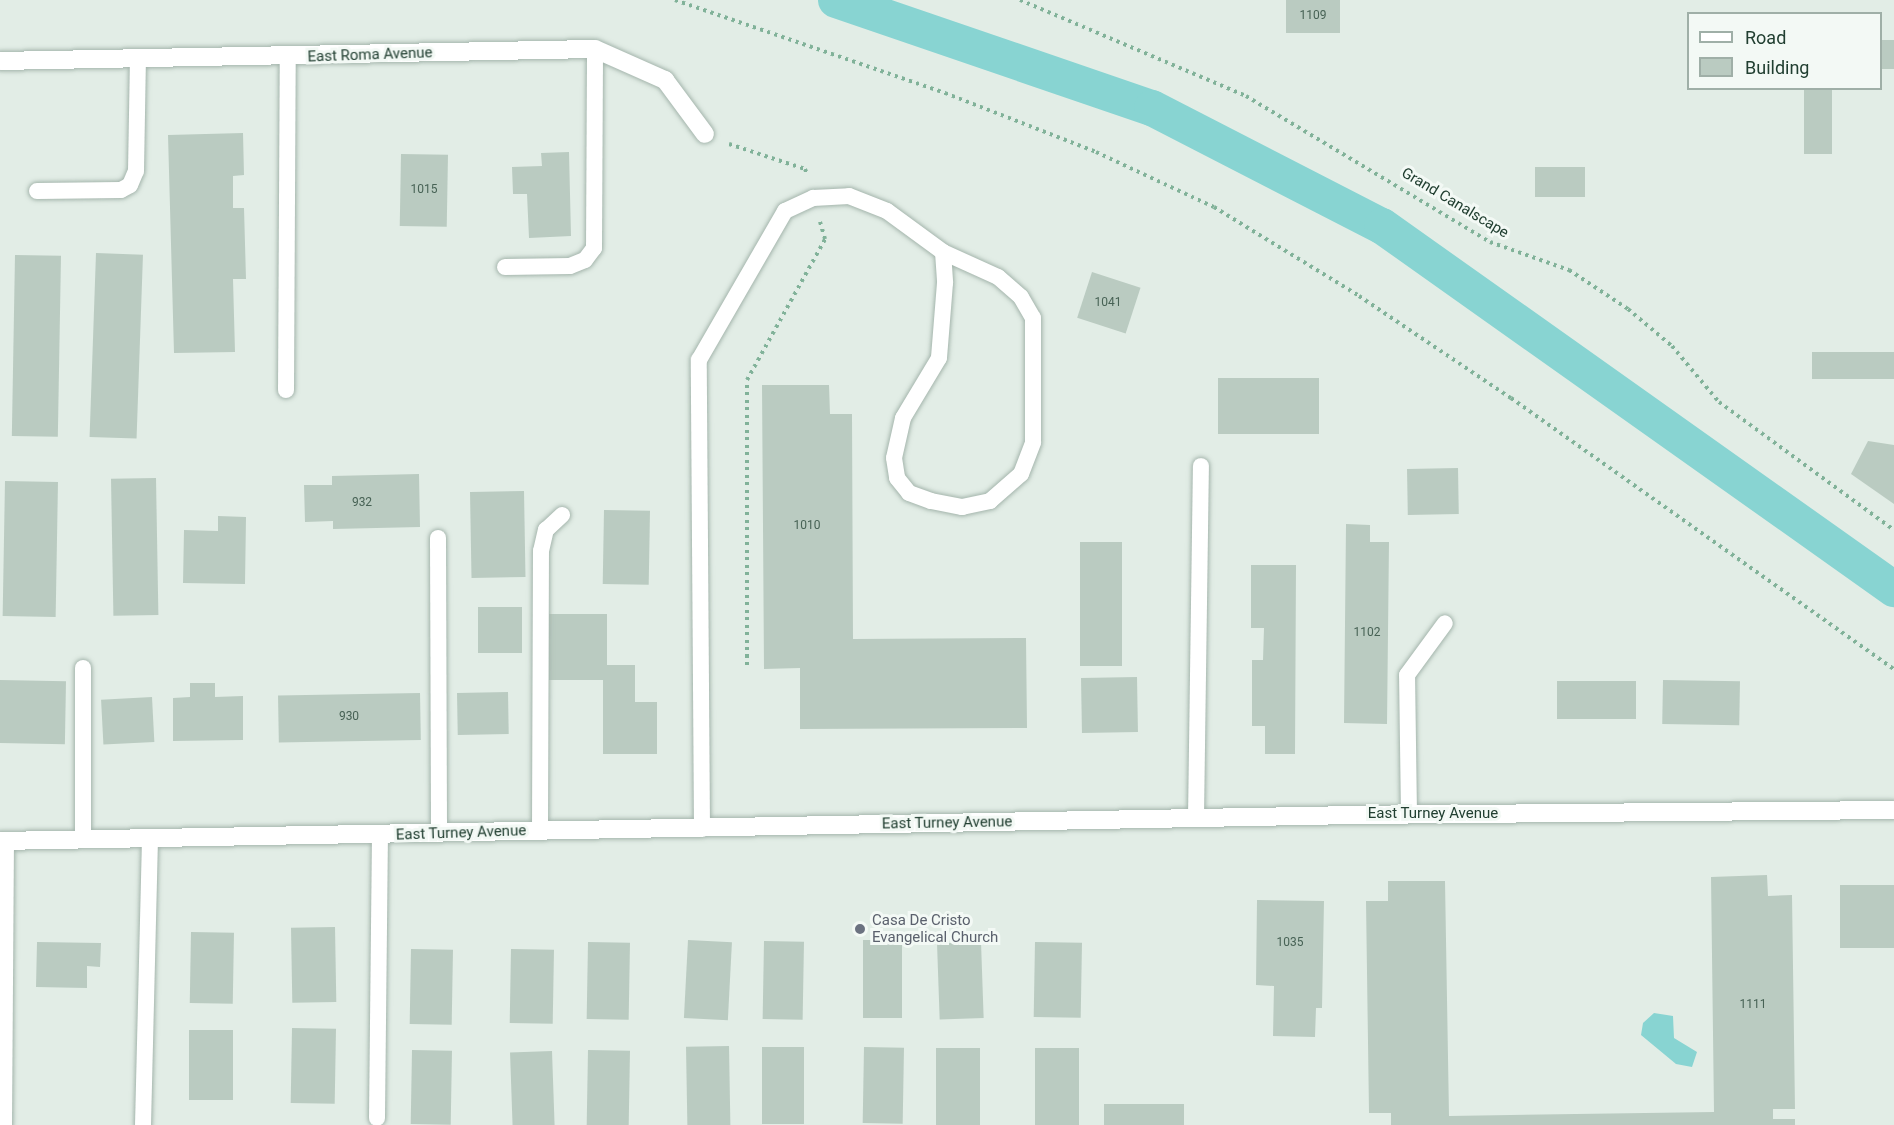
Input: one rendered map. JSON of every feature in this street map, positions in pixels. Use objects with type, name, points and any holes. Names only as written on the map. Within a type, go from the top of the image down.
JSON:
[{"type":"street","name":"East Roma Avenue","points":[[0,61],[138,61],[595,49],[665,80],[705,134]]},
{"type":"street","name":"East Turney Avenue","points":[[3,841],[380,836],[1196,818],[1894,810]]},
{"type":"lane","points":[[506,267],[570,266],[585,260],[594,248],[595,49]]},
{"type":"lane","points":[[286,390],[288,57]]},
{"type":"lane","points":[[37,191],[121,190],[135,179],[138,61]]},
{"type":"lane","points":[[702,829],[699,360],[785,211],[813,198],[849,196],[887,211],[943,252],[998,278],[1021,297],[1033,318],[1033,442],[1021,474],[990,501],[962,507],[909,493],[897,478],[894,458],[903,418],[939,358],[943,339],[943,252]]},
{"type":"lane","points":[[1196,818],[1201,466]]},
{"type":"lane","points":[[540,831],[541,551],[546,530],[562,515]]},
{"type":"lane","points":[[438,538],[439,834]]},
{"type":"lane","points":[[1408,815],[1407,675],[1445,623]]},
{"type":"lane","points":[[83,668],[83,839]]},
{"type":"lane","points":[[377,1118],[380,836]]},
{"type":"lane","points":[[143,1125],[150,838]]},
{"type":"lane","points":[[3,841],[4,1125]]},
{"type":"path","points":[[675,0],[945,93],[1096,152],[1214,207],[1359,296],[1511,398],[1894,669]]},
{"type":"path","name":"Grand Canalscape","points":[[1020,0],[1245,96],[1490,242],[1569,270],[1628,309],[1672,346],[1719,402],[1894,530]]},
{"type":"path","points":[[705,134],[770,161],[805,169],[825,239],[747,380],[747,665]]},
{"type":"water","points":[[1654,1013],[1673,1016],[1674,1038],[1697,1052],[1692,1067],[1676,1064],[1641,1035],[1643,1023]]},
{"type":"building","points":[[1286,0],[1340,0],[1340,33],[1286,33]]},
{"type":"building","points":[[1882,40],[1894,40],[1894,69],[1882,69]]},
{"type":"building","points":[[1804,90],[1832,90],[1832,154],[1804,154]]},
{"type":"building","points":[[243,133],[244,175],[233,176],[233,208],[244,208],[246,279],[233,279],[235,352],[174,353],[168,135]]},
{"type":"building","points":[[569,152],[571,236],[529,238],[527,194],[513,194],[512,167],[542,166],[541,153]]},
{"type":"building","points":[[401,154],[448,155],[447,227],[400,226]]},
{"type":"building","points":[[1535,167],[1585,167],[1585,197],[1535,197]]},
{"type":"building","points":[[96,253],[143,255],[137,439],[90,437]]},
{"type":"building","points":[[15,255],[61,256],[58,437],[12,436]]},
{"type":"building","points":[[1092,272],[1141,288],[1126,333],[1077,318]]},
{"type":"building","points":[[1812,352],[1894,352],[1894,379],[1812,379]]},
{"type":"building","points":[[1218,378],[1319,378],[1319,434],[1218,434]]},
{"type":"building","points":[[762,385],[829,385],[830,414],[852,414],[853,639],[1026,638],[1027,728],[800,729],[800,668],[764,669]]},
{"type":"building","points":[[1868,441],[1894,445],[1894,504],[1851,474]]},
{"type":"building","points":[[1458,468],[1459,514],[1408,515],[1407,469]]},
{"type":"building","points":[[419,474],[420,527],[333,529],[333,521],[305,522],[304,485],[332,485],[332,476]]},
{"type":"building","points":[[156,478],[158,615],[113,616],[111,479]]},
{"type":"building","points":[[5,481],[58,482],[56,617],[3,616]]},
{"type":"building","points":[[524,491],[526,577],[472,578],[470,492]]},
{"type":"building","points":[[604,510],[650,511],[649,585],[603,584]]},
{"type":"building","points":[[218,516],[246,517],[245,584],[183,583],[184,530],[218,531]]},
{"type":"building","points":[[1346,524],[1370,525],[1370,542],[1389,542],[1387,724],[1344,723]]},
{"type":"building","points":[[1080,542],[1122,542],[1122,666],[1080,666]]},
{"type":"building","points":[[1251,565],[1296,565],[1295,754],[1265,754],[1265,726],[1252,726],[1252,660],[1263,660],[1264,628],[1251,628]]},
{"type":"building","points":[[478,607],[522,607],[522,653],[478,653]]},
{"type":"building","points":[[549,614],[607,614],[607,665],[635,665],[635,702],[657,702],[657,754],[603,754],[603,680],[549,680]]},
{"type":"building","points":[[1137,677],[1138,732],[1082,733],[1081,678]]},
{"type":"building","points":[[0,680],[66,681],[65,744],[0,743]]},
{"type":"building","points":[[1663,680],[1740,681],[1739,725],[1662,724]]},
{"type":"building","points":[[1557,681],[1636,681],[1636,719],[1557,719]]},
{"type":"building","points":[[190,683],[215,683],[215,697],[243,696],[243,740],[173,741],[173,698],[190,697]]},
{"type":"building","points":[[508,692],[509,734],[458,735],[457,693]]},
{"type":"building","points":[[420,693],[421,740],[279,742],[278,695]]},
{"type":"building","points":[[152,697],[154,742],[103,745],[101,700]]},
{"type":"building","points":[[1767,875],[1768,896],[1792,895],[1795,1109],[1773,1109],[1773,1119],[1795,1119],[1795,1125],[1391,1125],[1391,1113],[1369,1113],[1366,901],[1388,901],[1388,881],[1445,881],[1449,1116],[1714,1112],[1711,877]]},
{"type":"building","points":[[1840,885],[1894,885],[1894,948],[1840,948]]},
{"type":"building","points":[[1257,900],[1324,901],[1322,1008],[1316,1008],[1315,1037],[1273,1036],[1274,986],[1256,985]]},
{"type":"building","points":[[335,927],[336,1002],[292,1003],[291,928]]},
{"type":"building","points":[[191,932],[234,933],[233,1004],[190,1003]]},
{"type":"building","points":[[688,940],[732,942],[728,1020],[684,1018]]},
{"type":"building","points":[[863,940],[902,940],[902,1018],[863,1018]]},
{"type":"building","points":[[764,941],[804,942],[803,1020],[763,1019]]},
{"type":"building","points":[[37,942],[101,943],[100,967],[87,966],[87,988],[36,987]]},
{"type":"building","points":[[588,942],[630,943],[629,1020],[587,1019]]},
{"type":"building","points":[[981,942],[984,1018],[940,1019],[937,944]]},
{"type":"building","points":[[1035,942],[1082,943],[1081,1018],[1034,1017]]},
{"type":"building","points":[[411,949],[453,950],[452,1025],[410,1024]]},
{"type":"building","points":[[511,949],[554,950],[553,1024],[510,1023]]},
{"type":"building","points":[[292,1028],[336,1029],[335,1104],[291,1103]]},
{"type":"building","points":[[189,1030],[233,1030],[233,1100],[189,1100]]},
{"type":"building","points":[[729,1046],[730,1125],[687,1125],[686,1047]]},
{"type":"building","points":[[762,1047],[804,1047],[804,1124],[762,1124]]},
{"type":"building","points":[[864,1047],[904,1048],[903,1124],[863,1123]]},
{"type":"building","points":[[936,1048],[980,1048],[980,1125],[936,1125]]},
{"type":"building","points":[[1035,1048],[1079,1048],[1079,1125],[1035,1125]]},
{"type":"building","points":[[412,1050],[452,1051],[451,1125],[411,1124]]},
{"type":"building","points":[[588,1050],[630,1051],[629,1125],[587,1125]]},
{"type":"building","points":[[552,1051],[555,1125],[513,1125],[510,1052]]},
{"type":"building","points":[[1104,1104],[1184,1104],[1184,1125],[1104,1125]]},
{"type":"waterway","points":[[836,0],[1152,108],[1382,226],[1894,589]]},
{"type":"place","name":"Casa De Cristo Evangelical Church","points":[[860,929]]}]
